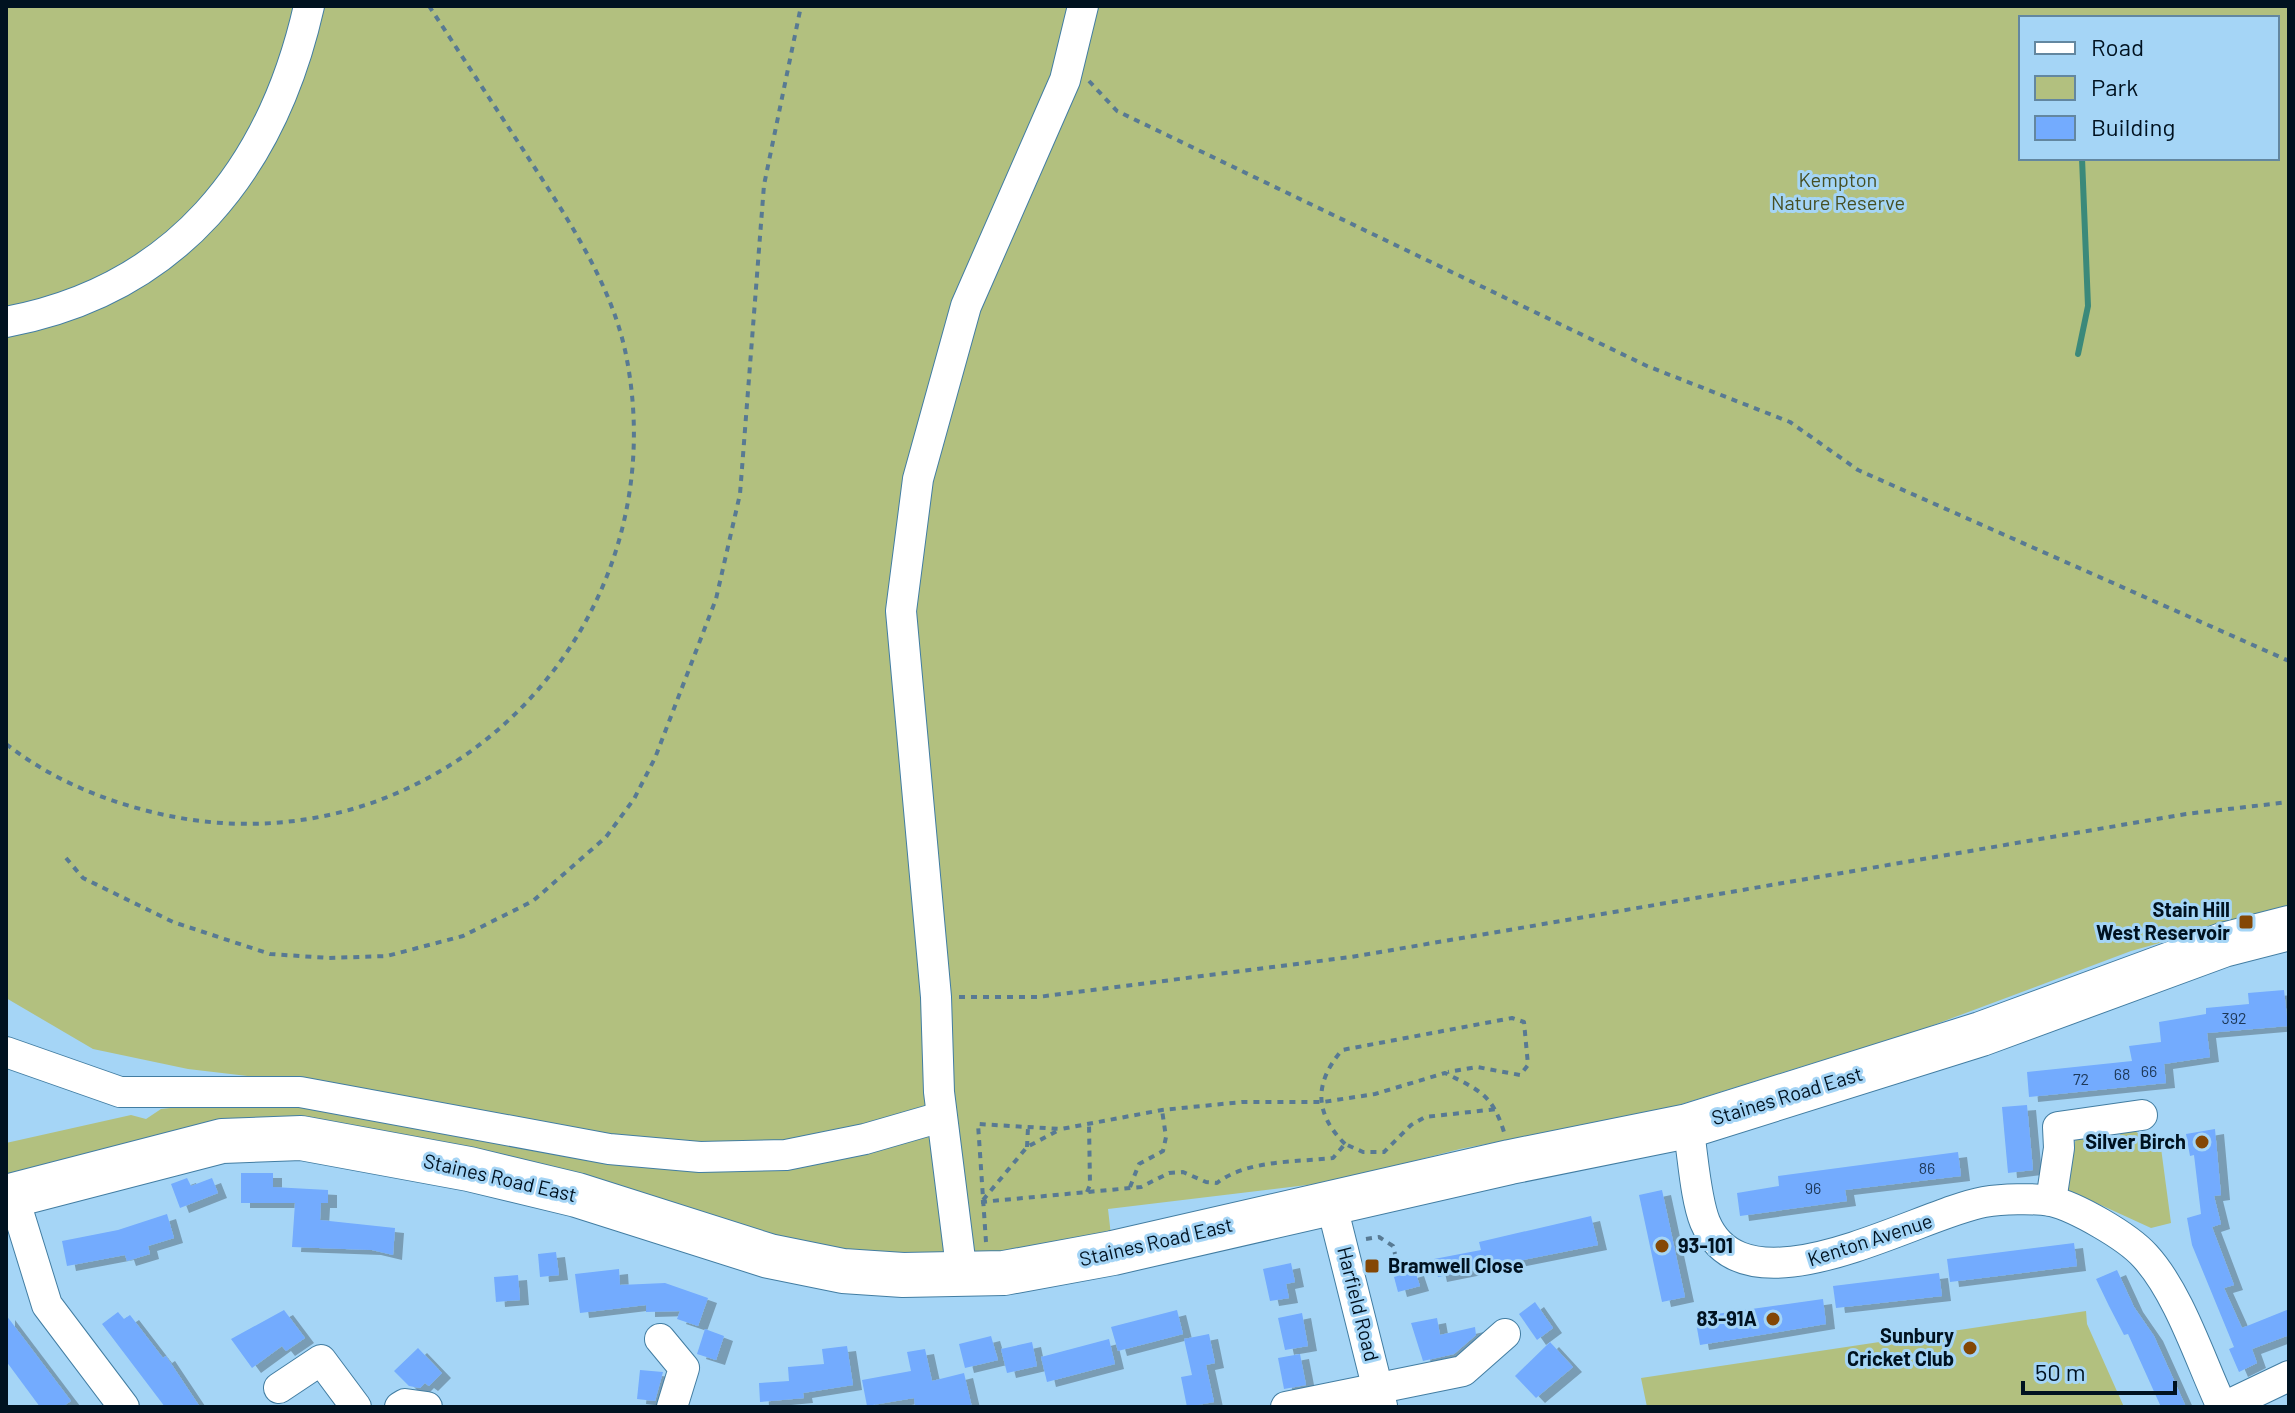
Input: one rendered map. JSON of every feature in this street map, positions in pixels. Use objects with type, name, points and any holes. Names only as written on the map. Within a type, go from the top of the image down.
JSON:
[{"type":"highway","name":"Staines Road East","points":[[12,1203],[169,1152],[222,1141],[301,1138],[469,1169],[577,1195],[769,1256],[843,1271],[974,1260],[1047,1267],[1337,1222],[1510,1162],[1688,1126],[1981,1034],[2195,955],[2289,928]]},
{"type":"street","points":[[6,322],[38,316],[89,298],[137,274],[195,228],[238,180],[279,105],[298,54],[309,6]]},
{"type":"street","points":[[974,1260],[941,1117],[936,997],[901,611],[918,479],[966,306],[1065,80],[1083,6]]},
{"type":"street","points":[[6,1052],[120,1092],[300,1092],[609,1149],[700,1157],[786,1155],[865,1139],[941,1117]]},
{"type":"street","points":[[2051,1201],[2059,1148],[2058,1127],[2142,1115]]},
{"type":"street","name":"Kenton Avenue","points":[[1688,1126],[1705,1223],[1726,1249],[1759,1263],[1800,1263],[1984,1202],[2051,1201],[2113,1230],[2144,1254],[2165,1283],[2223,1407],[2289,1376]]},
{"type":"street","points":[[12,1203],[47,1305],[124,1407]]},
{"type":"street","name":"Harfield Road","points":[[1337,1222],[1380,1398]]},
{"type":"street","points":[[1286,1407],[1380,1398],[1463,1371],[1505,1334]]},
{"type":"street","points":[[660,1339],[698,1372],[672,1407]]},
{"type":"street","points":[[279,1388],[321,1360],[356,1407]]},
{"type":"street","points":[[400,1407],[427,1407]]},
{"type":"path","points":[[6,744],[37,769],[114,802],[189,821],[270,824],[349,812],[418,784],[480,748],[531,700],[574,643],[607,577],[628,509],[634,433],[627,358],[601,283],[565,215],[429,6]]},
{"type":"path","points":[[66,858],[83,878],[173,922],[270,954],[373,957],[418,948],[477,929],[533,901],[606,837],[634,799],[655,758],[716,599],[740,494],[764,185],[801,6]]},
{"type":"path","points":[[1073,50],[1084,77],[1117,111],[1647,366],[1790,422],[1858,470],[2289,661]]},
{"type":"path","points":[[936,997],[1038,997],[1351,957],[2170,817],[2289,802]]},
{"type":"path","points":[[974,1260],[981,1202],[978,1124],[1061,1129],[1162,1110],[1242,1102],[1323,1102],[1375,1094],[1477,1067],[1520,1075],[1528,1065],[1524,1022],[1512,1018],[1342,1050],[1323,1077],[1323,1102],[1330,1129],[1345,1144],[1363,1152],[1384,1152],[1411,1125],[1425,1117],[1497,1109]]},
{"type":"path","points":[[1445,1073],[1486,1094],[1497,1109],[1510,1162]]},
{"type":"path","points":[[1130,1188],[1139,1164],[1163,1151],[1166,1137],[1162,1110]]},
{"type":"path","points":[[1087,1192],[1090,1185],[1089,1123]]},
{"type":"path","points":[[1027,1147],[1028,1128]]},
{"type":"path","points":[[981,1202],[1027,1147],[1061,1129]]},
{"type":"path","points":[[981,1202],[1141,1187],[1169,1173],[1183,1172],[1206,1182],[1217,1183],[1228,1174],[1249,1168],[1333,1158],[1345,1144]]},
{"type":"path","points":[[1337,1222],[1379,1237],[1393,1246],[1395,1254]]},
{"type":"green space","name":"Kempton Nature Reserve","points":[[6,6],[2289,6],[2289,907],[2131,951],[1923,1029],[1656,1112],[1460,1149],[1332,1182],[1108,1209],[1113,1253],[962,1275],[366,1149],[6,1180],[6,1143],[131,1115],[146,1119],[161,1109],[206,1104],[291,1081],[188,1069],[93,1049],[6,998]]},
{"type":"green space","points":[[2130,1128],[2161,1148],[2171,1223],[2151,1228],[2068,1190],[2076,1136],[2087,1135],[2092,1146],[2117,1144],[2122,1129]]},
{"type":"green space","name":"Sunbury Cricket Club","points":[[2086,1311],[2087,1324],[2124,1407],[1647,1407],[1641,1378]]},
{"type":"building","points":[[2284,990],[2288,1026],[2207,1033],[2210,1057],[2164,1064],[2166,1083],[2029,1097],[2027,1072],[2132,1061],[2129,1046],[2161,1042],[2159,1022],[2206,1014],[2206,1008],[2249,1004],[2248,993]]},
{"type":"building","points":[[2027,1105],[2033,1170],[2008,1173],[2002,1107]]},
{"type":"building","points":[[2215,1129],[2221,1195],[2214,1196],[2221,1224],[2212,1227],[2234,1285],[2224,1288],[2242,1328],[2289,1309],[2289,1335],[2252,1349],[2257,1363],[2239,1372],[2229,1349],[2234,1347],[2192,1245],[2187,1218],[2201,1214],[2194,1155],[2190,1156],[2186,1134]]},
{"type":"building","points":[[1958,1152],[1961,1176],[1845,1190],[1847,1201],[1740,1216],[1737,1193],[1779,1186],[1778,1176]]},
{"type":"building","points":[[241,1173],[273,1173],[273,1187],[328,1190],[328,1203],[321,1203],[320,1220],[395,1228],[393,1255],[372,1250],[292,1247],[295,1203],[241,1203]]},
{"type":"building","points":[[187,1178],[191,1186],[212,1178],[218,1193],[180,1208],[171,1184]]},
{"type":"building","name":"93-101","points":[[1662,1190],[1685,1297],[1662,1302],[1639,1195]]},
{"type":"building","points":[[167,1214],[174,1238],[148,1246],[150,1254],[127,1261],[125,1255],[67,1266],[62,1241],[118,1230]]},
{"type":"building","points":[[1591,1216],[1598,1245],[1438,1277],[1434,1259],[1481,1250],[1479,1242]]},
{"type":"building","points":[[2074,1243],[2077,1266],[1950,1282],[1947,1259]]},
{"type":"building","points":[[556,1252],[559,1275],[540,1277],[538,1254]]},
{"type":"building","points":[[1291,1263],[1295,1282],[1286,1284],[1289,1298],[1270,1301],[1263,1269]]},
{"type":"building","points":[[619,1269],[620,1285],[665,1283],[708,1298],[698,1326],[677,1319],[680,1311],[646,1312],[646,1305],[580,1313],[575,1274]]},
{"type":"building","points":[[2117,1270],[2134,1307],[2154,1336],[2186,1407],[2161,1407],[2128,1334],[2124,1335],[2109,1306],[2096,1279]]},
{"type":"building","points":[[1415,1271],[1420,1286],[1398,1292],[1394,1277]]},
{"type":"building","points":[[1939,1273],[1942,1296],[1836,1308],[1833,1286]]},
{"type":"building","points":[[518,1275],[520,1300],[496,1302],[494,1277]]},
{"type":"building","name":"83-91A","points":[[1823,1299],[1826,1324],[1700,1345],[1695,1317]]},
{"type":"building","points":[[1535,1302],[1553,1328],[1537,1340],[1519,1314]]},
{"type":"building","points":[[284,1310],[305,1338],[286,1351],[282,1346],[252,1368],[231,1339]]},
{"type":"building","points":[[1177,1310],[1183,1334],[1118,1351],[1111,1327]]},
{"type":"building","points":[[118,1312],[124,1319],[130,1315],[163,1358],[166,1356],[200,1407],[165,1407],[102,1324]]},
{"type":"building","points":[[1302,1313],[1308,1346],[1285,1350],[1278,1318]]},
{"type":"building","points":[[6,1315],[71,1401],[62,1407],[40,1407],[6,1361]]},
{"type":"building","points":[[1437,1318],[1440,1335],[1475,1327],[1476,1335],[1454,1354],[1423,1361],[1411,1323]]},
{"type":"building","points":[[705,1329],[724,1336],[716,1360],[697,1354]]},
{"type":"building","points":[[1209,1334],[1215,1363],[1206,1365],[1214,1402],[1187,1407],[1181,1377],[1192,1375],[1184,1339]]},
{"type":"building","points":[[991,1336],[998,1360],[965,1368],[959,1344]]},
{"type":"building","points":[[1109,1339],[1115,1364],[1047,1382],[1041,1357]]},
{"type":"building","points":[[1032,1342],[1037,1366],[1007,1373],[1001,1349]]},
{"type":"building","points":[[1550,1342],[1573,1367],[1536,1398],[1515,1376]]},
{"type":"building","points":[[847,1346],[853,1385],[803,1393],[804,1398],[760,1402],[759,1383],[789,1381],[788,1367],[824,1364],[822,1349]]},
{"type":"building","points":[[418,1348],[442,1373],[429,1386],[425,1383],[420,1388],[409,1386],[394,1371]]},
{"type":"building","points":[[925,1349],[932,1381],[964,1373],[972,1407],[915,1407],[914,1398],[867,1406],[862,1380],[911,1371],[907,1352]]},
{"type":"building","points":[[1300,1354],[1306,1385],[1284,1389],[1278,1358]]},
{"type":"building","points":[[640,1370],[663,1372],[655,1401],[637,1399]]},
{"type":"waterway","points":[[2078,354],[2088,306],[2082,160]]},
{"type":"place","name":"Stain Hill West Reservoir","points":[[2246,922]]},
{"type":"place","name":"Silver Birch","points":[[2202,1142]]},
{"type":"place","name":"93-101","points":[[1662,1246]]},
{"type":"place","name":"Bramwell Close","points":[[1372,1266]]},
{"type":"place","name":"83-91A","points":[[1773,1319]]},
{"type":"place","name":"Sunbury Cricket Club","points":[[1970,1348]]}]
